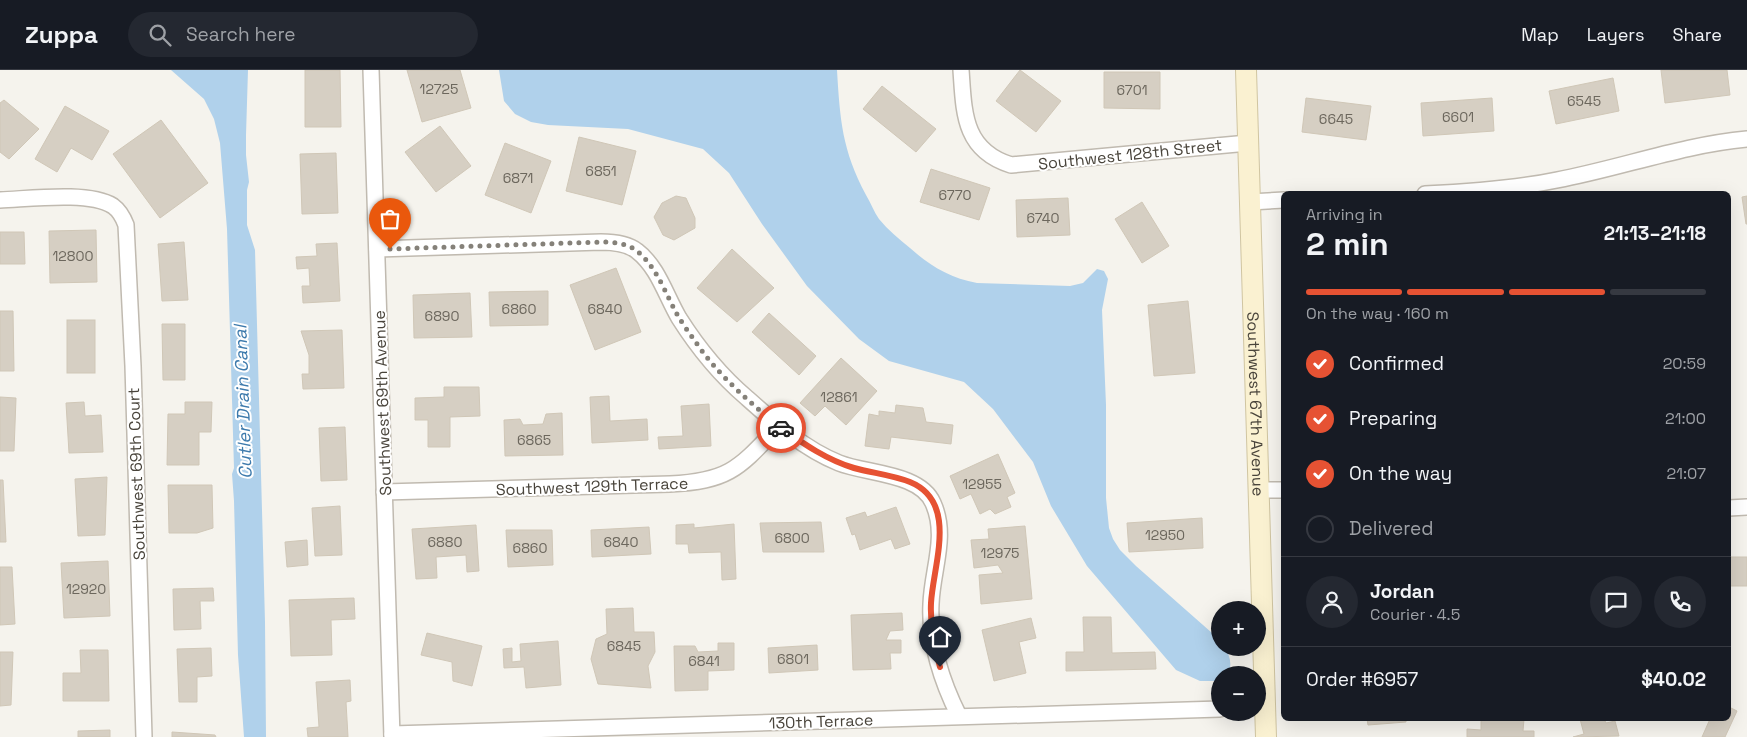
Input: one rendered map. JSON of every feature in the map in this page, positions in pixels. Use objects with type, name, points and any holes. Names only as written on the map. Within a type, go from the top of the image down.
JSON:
[{"type":"main road","name":"Southwest 67th Avenue","points":[[1246,70],[1260,490],[1261,666]]},
{"type":"main road","name":"Southwest 67th Avenue","points":[[1263,721],[1266,737]]},
{"type":"street","name":"Southwest 69th Avenue","points":[[371,70],[392,736]]},
{"type":"street","name":"Southwest 128th Street","points":[[961,70],[968,130],[989,154],[1011,165],[1248,143]]},
{"type":"street","points":[[1478,191],[1558,180],[1655,156],[1722,142],[1747,139]]},
{"type":"street","name":"Southwest 69th Court","points":[[0,200],[89,198],[112,206],[124,218],[127,234],[130,310],[144,737]]},
{"type":"street","points":[[1250,202],[1281,200]]},
{"type":"street","points":[[377,250],[601,242],[630,247],[643,257],[652,268],[679,317],[711,362],[740,392],[779,426],[804,445],[838,463],[910,482],[923,491],[933,503],[938,521],[940,541],[931,601],[932,632],[944,681],[959,716]]},
{"type":"street","name":"Southwest 129th Terrace","points":[[384,492],[670,484],[704,481],[724,475],[736,468],[779,426]]},
{"type":"street","points":[[1260,490],[1281,490]]},
{"type":"street","points":[[1731,508],[1747,508]]},
{"type":"street","name":"130th Terrace","points":[[392,736],[1211,709]]},
{"type":"water","name":"Cutler Drain Canal","points":[[171,70],[248,70],[246,155],[249,182],[247,190],[247,225],[255,250],[265,622],[266,737],[244,737],[238,655],[227,229],[220,143],[214,119],[204,99]]},
{"type":"water","points":[[499,70],[837,70],[841,120],[847,149],[858,179],[879,219],[925,260],[958,278],[977,283],[1070,286],[1083,283],[1097,269],[1104,271],[1108,279],[1102,310],[1106,405],[1106,498],[1109,528],[1120,550],[1211,632],[1211,656],[1229,656],[1230,666],[1211,666],[1211,681],[1200,681],[1176,670],[1087,566],[1051,506],[1033,462],[993,409],[964,382],[889,361],[859,339],[807,286],[762,224],[729,173],[703,149],[628,129],[548,125],[531,122],[515,114],[504,101]]},
{"type":"building","points":[[305,70],[340,70],[341,127],[305,127]]},
{"type":"building","points":[[407,70],[460,70],[471,108],[422,122]]},
{"type":"building","points":[[1020,70],[1061,101],[1036,132],[996,101]]},
{"type":"building","points":[[1661,70],[1727,70],[1730,95],[1665,103]]},
{"type":"building","points":[[1104,72],[1160,72],[1160,109],[1104,108]]},
{"type":"building","points":[[1613,78],[1619,111],[1556,124],[1549,91]]},
{"type":"building","points":[[882,86],[936,129],[916,152],[863,109]]},
{"type":"building","points":[[1306,98],[1371,106],[1366,140],[1302,132]]},
{"type":"building","points":[[1492,98],[1494,131],[1423,136],[1421,103]]},
{"type":"building","points":[[4,100],[39,129],[9,159],[0,152],[0,103]]},
{"type":"building","points":[[65,106],[109,131],[92,160],[71,148],[57,172],[35,159]]},
{"type":"building","points":[[161,120],[208,183],[160,218],[113,154]]},
{"type":"building","points":[[440,126],[471,166],[436,192],[405,152]]},
{"type":"building","points":[[579,137],[636,151],[622,205],[566,191]]},
{"type":"building","points":[[505,143],[551,161],[531,213],[485,195]]},
{"type":"building","points":[[336,153],[338,213],[302,214],[300,154]]},
{"type":"building","points":[[931,169],[990,188],[979,220],[920,202]]},
{"type":"building","points":[[676,196],[686,198],[695,218],[695,228],[674,240],[663,235],[654,217],[662,203]]},
{"type":"building","points":[[1747,196],[1747,224],[1746,224],[1742,197]]},
{"type":"building","points":[[1068,198],[1070,235],[1017,237],[1016,200]]},
{"type":"building","points":[[1142,202],[1169,246],[1142,263],[1115,219]]},
{"type":"building","points":[[96,230],[97,282],[50,283],[49,231]]},
{"type":"building","points":[[0,232],[24,232],[25,264],[0,264]]},
{"type":"building","points":[[184,242],[188,300],[162,301],[158,244]]},
{"type":"building","points":[[337,243],[340,301],[303,303],[302,286],[310,286],[309,268],[297,269],[296,257],[317,256],[316,244]]},
{"type":"building","points":[[732,249],[774,288],[737,322],[697,288]]},
{"type":"building","points":[[616,268],[641,332],[595,350],[570,285]]},
{"type":"building","points":[[548,291],[548,325],[490,326],[489,292]]},
{"type":"building","points":[[470,293],[472,337],[414,338],[413,295]]},
{"type":"building","points":[[1188,301],[1195,373],[1154,376],[1148,305]]},
{"type":"building","points":[[0,311],[13,311],[14,371],[0,371]]},
{"type":"building","points":[[769,313],[816,356],[799,375],[752,332]]},
{"type":"building","points":[[67,320],[95,320],[95,373],[67,373]]},
{"type":"building","points":[[162,324],[185,324],[185,380],[163,380]]},
{"type":"building","points":[[342,330],[344,388],[303,389],[302,374],[309,374],[309,355],[301,331]]},
{"type":"building","points":[[841,358],[877,391],[846,425],[825,406],[815,416],[800,403]]},
{"type":"building","points":[[444,387],[479,387],[480,416],[450,417],[450,447],[428,447],[428,420],[415,420],[415,398],[444,397]]},
{"type":"building","points":[[609,396],[610,421],[647,419],[648,440],[592,443],[590,397]]},
{"type":"building","points":[[0,397],[16,398],[14,451],[0,451]]},
{"type":"building","points":[[84,402],[85,416],[101,415],[103,452],[69,453],[66,403]]},
{"type":"building","points":[[185,402],[212,402],[211,432],[199,432],[199,465],[167,465],[168,414],[185,414]]},
{"type":"building","points":[[709,404],[711,446],[659,449],[658,437],[683,436],[681,406]]},
{"type":"building","points":[[896,405],[923,408],[926,422],[953,425],[951,444],[891,437],[889,449],[865,446],[869,414],[879,416],[879,411],[895,413]]},
{"type":"building","points":[[562,413],[563,455],[505,456],[504,420],[520,419],[523,425],[543,424],[546,414]]},
{"type":"building","points":[[345,427],[347,480],[321,481],[319,428]]},
{"type":"building","points":[[998,454],[1015,493],[1007,497],[1011,507],[995,514],[990,509],[980,514],[971,494],[960,499],[950,476]]},
{"type":"building","points":[[107,477],[105,535],[78,536],[75,479]]},
{"type":"building","points":[[0,480],[3,480],[6,542],[0,542]]},
{"type":"building","points":[[168,485],[212,485],[213,528],[197,533],[169,533]]},
{"type":"building","points":[[340,506],[342,555],[315,556],[312,508]]},
{"type":"building","points":[[896,507],[910,544],[895,549],[891,539],[860,550],[855,534],[852,535],[846,518],[865,512],[867,517]]},
{"type":"building","points":[[1202,518],[1203,548],[1129,552],[1127,523]]},
{"type":"building","points":[[821,522],[824,552],[763,552],[760,523]]},
{"type":"building","points":[[694,524],[694,528],[734,524],[736,579],[722,580],[721,552],[689,553],[688,544],[676,544],[676,525]]},
{"type":"building","points":[[476,525],[479,571],[467,572],[466,555],[436,557],[437,578],[416,579],[412,529]]},
{"type":"building","points":[[1025,526],[1032,599],[981,604],[979,575],[1003,573],[998,565],[974,568],[971,540],[989,539],[988,529]]},
{"type":"building","points":[[649,527],[651,554],[592,557],[591,530]]},
{"type":"building","points":[[506,530],[552,530],[553,565],[508,567]]},
{"type":"building","points":[[307,540],[308,565],[287,567],[285,542]]},
{"type":"building","points":[[1731,557],[1747,557],[1747,586],[1731,586]]},
{"type":"building","points":[[108,561],[110,616],[64,618],[61,563]]},
{"type":"building","points":[[0,567],[12,567],[15,624],[0,625]]},
{"type":"building","points":[[213,588],[214,601],[200,601],[201,629],[174,630],[173,589]]},
{"type":"building","points":[[354,598],[355,619],[331,620],[332,655],[291,656],[289,600]]},
{"type":"building","points":[[633,608],[634,632],[654,632],[655,652],[648,666],[651,688],[598,684],[591,659],[596,639],[607,634],[606,609]]},
{"type":"building","points":[[902,613],[903,630],[890,631],[886,640],[901,640],[901,653],[890,653],[891,669],[853,670],[851,615]]},
{"type":"building","points":[[1083,617],[1111,617],[1112,653],[1155,652],[1156,669],[1066,671],[1066,652],[1084,652]]},
{"type":"building","points":[[1031,618],[1036,638],[1019,642],[1026,673],[994,681],[982,630]]},
{"type":"building","points":[[427,633],[482,646],[472,686],[453,681],[452,662],[421,655]]},
{"type":"building","points":[[558,641],[561,685],[526,688],[524,667],[504,668],[503,649],[512,648],[512,662],[521,661],[520,644]]},
{"type":"building","points":[[718,643],[734,643],[734,670],[708,671],[708,690],[675,691],[674,646],[695,646],[698,652],[718,651]]},
{"type":"building","points":[[817,645],[818,670],[769,673],[768,648]]},
{"type":"building","points":[[211,648],[212,676],[197,677],[197,702],[179,702],[177,649]]},
{"type":"building","points":[[80,650],[108,650],[109,701],[63,701],[63,673],[81,673]]},
{"type":"building","points":[[0,652],[13,652],[11,705],[0,706]]},
{"type":"building","points":[[350,680],[351,701],[346,702],[348,737],[308,737],[307,728],[319,727],[316,682]]},
{"type":"building","points":[[1731,708],[1737,711],[1725,737],[1702,737],[1709,721],[1731,721]]},
{"type":"building","points":[[1367,721],[1406,721],[1406,722],[1368,725]]},
{"type":"building","points":[[1481,721],[1524,721],[1523,731],[1534,731],[1534,737],[1467,737],[1467,729],[1481,730]]},
{"type":"building","points":[[1581,721],[1605,721],[1606,723],[1615,721],[1619,736],[1573,737],[1584,734]]},
{"type":"building","points":[[110,730],[110,737],[78,737],[78,731]]},
{"type":"building","points":[[172,732],[215,735],[216,737],[172,737]]},
{"type":"way so far","points":[[390,249],[601,242],[611,242],[630,247],[637,251],[652,268],[679,317],[696,344],[711,362],[740,392],[781,428]]},
{"type":"route","points":[[781,428],[804,445],[838,463],[910,482],[915,484],[930,498],[936,510],[940,531],[939,552],[931,601],[931,624],[940,667]]}]
